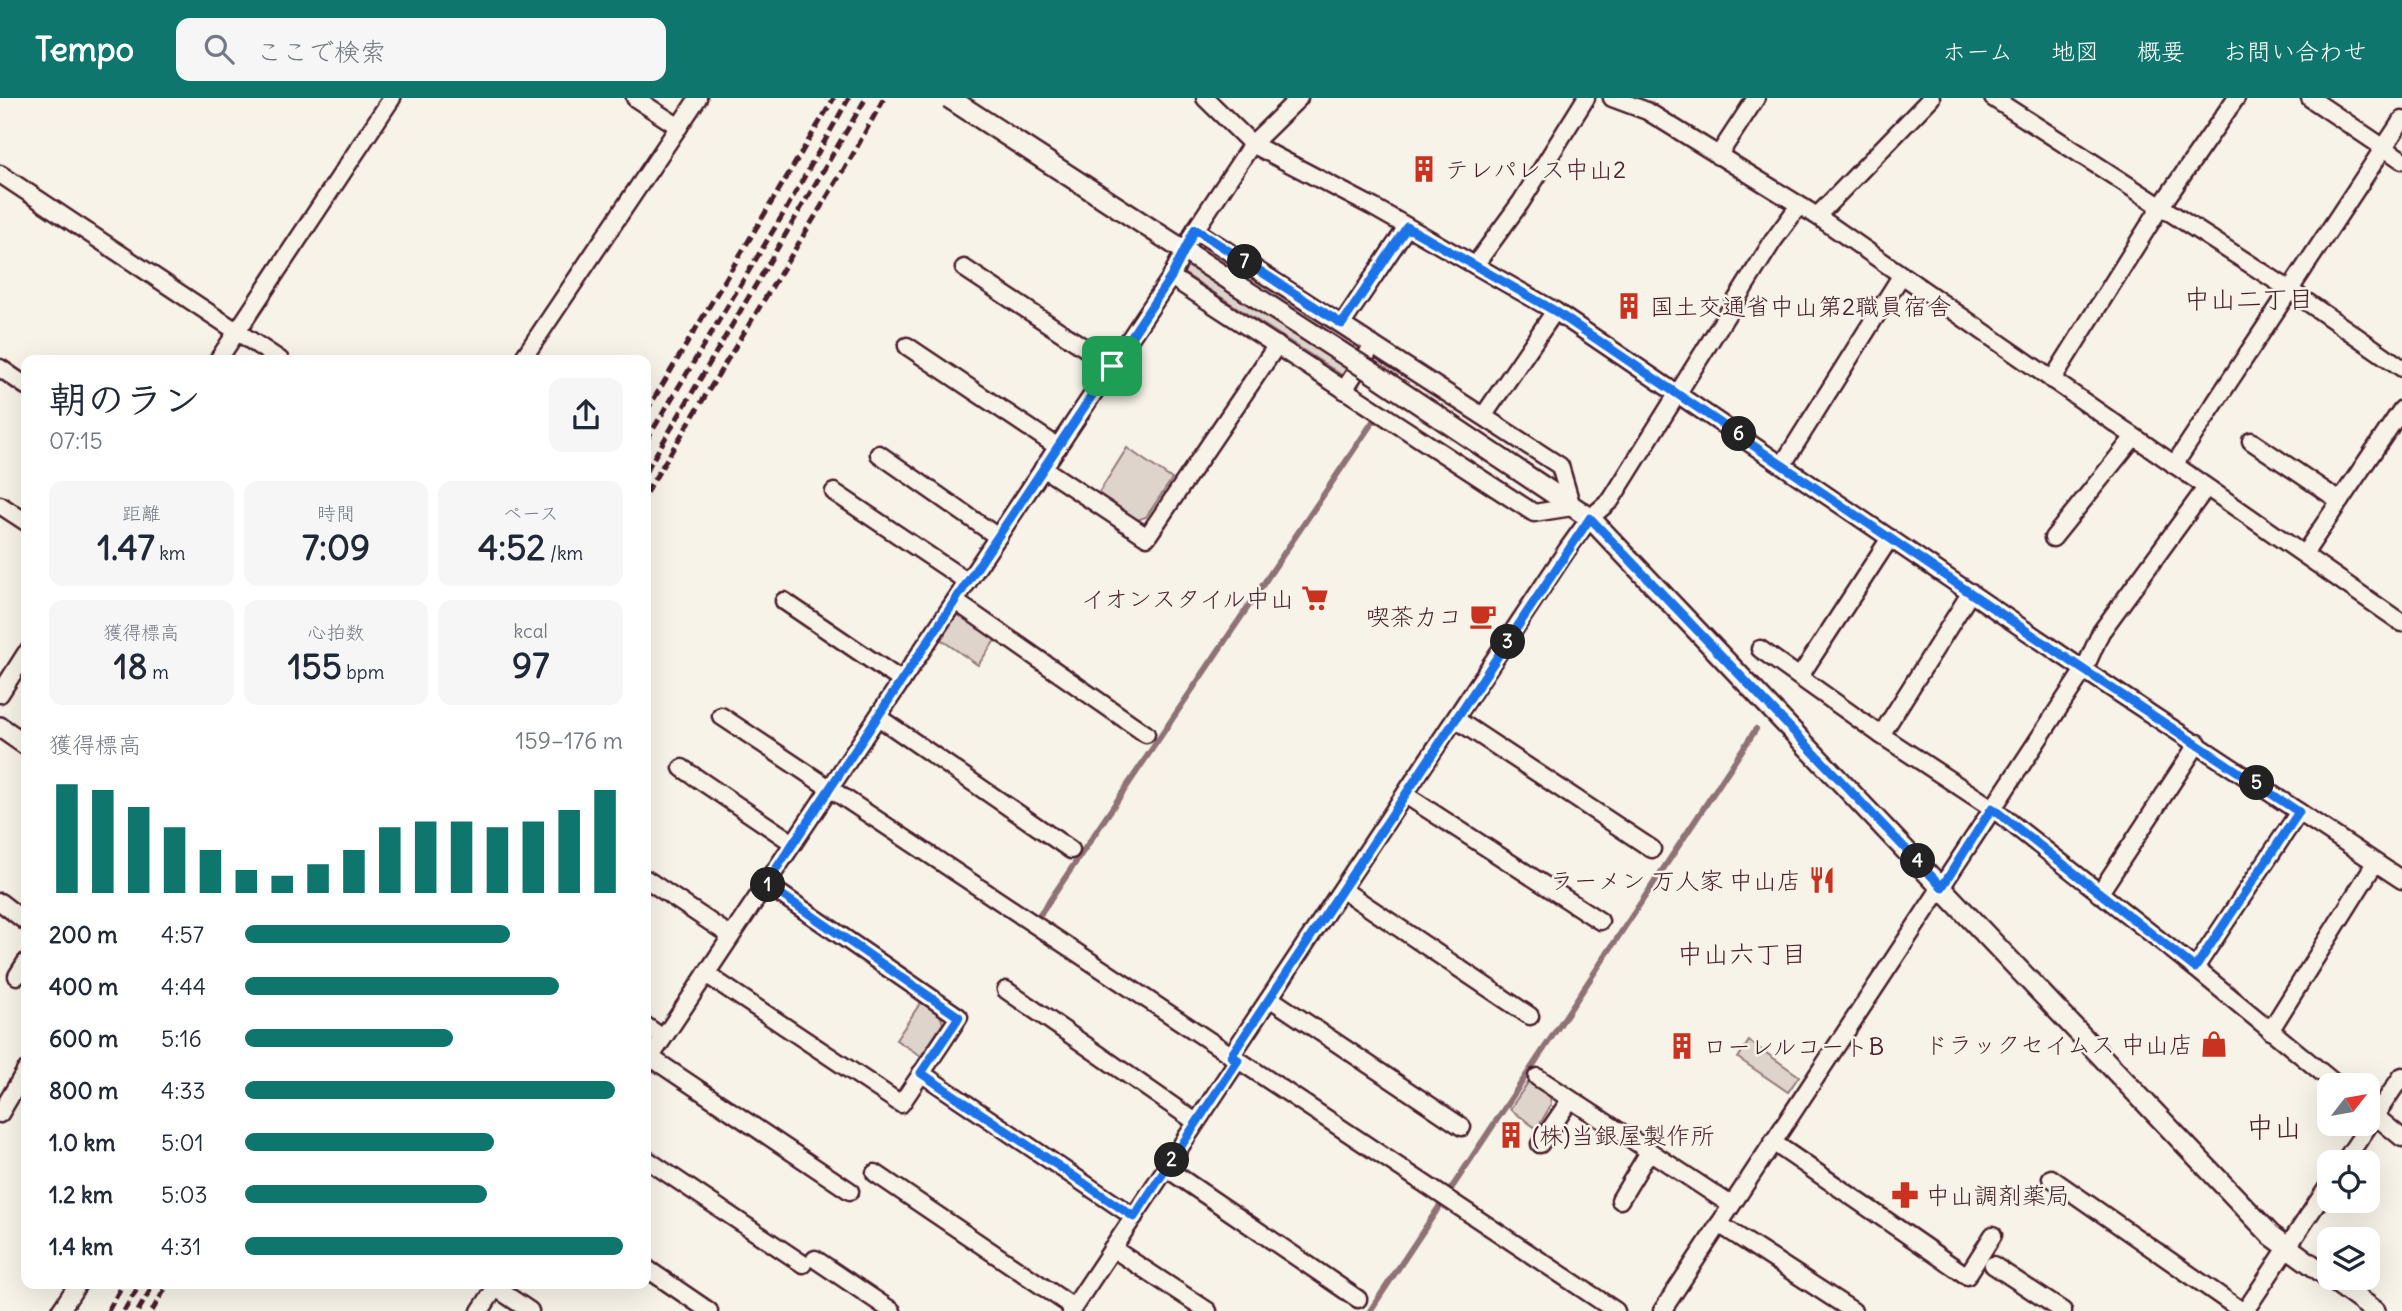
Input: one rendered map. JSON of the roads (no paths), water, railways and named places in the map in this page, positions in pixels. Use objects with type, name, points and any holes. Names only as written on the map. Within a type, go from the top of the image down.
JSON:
[{"type":"street","points":[[221,355],[392,98]]},
{"type":"street","points":[[635,98],[679,127]]},
{"type":"street","points":[[525,355],[698,98]]},
{"type":"street","points":[[949,98],[1373,373],[1590,518],[2157,1117],[2287,1249],[2375,1311]]},
{"type":"street","points":[[1205,98],[1252,144],[1407,227],[1555,311],[2084,670],[2402,880]]},
{"type":"street","points":[[651,1056],[1171,277],[1195,229],[1252,144],[1299,98]]},
{"type":"street","points":[[1475,265],[1521,202],[1586,98]]},
{"type":"street","points":[[1612,98],[1647,111],[1798,207],[1817,216],[2402,623]]},
{"type":"street","points":[[1718,156],[1756,98]]},
{"type":"street","points":[[1817,216],[1931,98]]},
{"type":"street","points":[[1993,98],[2290,290],[2402,368]]},
{"type":"street","points":[[2052,380],[2161,206],[2236,98]]},
{"type":"street","points":[[2310,98],[2402,160]]},
{"type":"street","points":[[2174,465],[2402,120]]},
{"type":"street","points":[[0,174],[272,355]]},
{"type":"street","points":[[874,1173],[1072,1309],[1196,1122],[1234,1058],[1343,890],[1590,518],[1611,500],[1773,241],[1798,207]]},
{"type":"street","points":[[1342,324],[1407,227]]},
{"type":"street","points":[[1195,229],[1560,466],[1572,507]]},
{"type":"street","points":[[964,268],[1112,366]]},
{"type":"street","points":[[1783,464],[1900,276]]},
{"type":"street","points":[[1171,277],[1534,513],[1572,507]]},
{"type":"street","points":[[1484,415],[1555,311]]},
{"type":"street","points":[[1044,468],[1147,537],[1277,345]]},
{"type":"street","points":[[1344,390],[1373,345]]},
{"type":"street","points":[[907,346],[1058,447]]},
{"type":"street","points":[[0,368],[21,383]]},
{"type":"street","points":[[2304,554],[2402,409]]},
{"type":"street","points":[[2053,538],[2134,437]]},
{"type":"street","points":[[2251,441],[2340,501]]},
{"type":"street","points":[[879,454],[998,537]]},
{"type":"street","points":[[1662,1311],[2084,670],[2101,632],[2206,488]]},
{"type":"street","points":[[834,492],[968,582]]},
{"type":"street","points":[[0,505],[21,519]]},
{"type":"street","points":[[1800,676],[1890,538]]},
{"type":"street","points":[[1881,735],[1971,592]]},
{"type":"street","points":[[784,601],[902,681]]},
{"type":"street","points":[[955,601],[1146,734]]},
{"type":"street","points":[[1760,649],[1881,735],[1992,808],[2195,968],[2322,1073]]},
{"type":"street","points":[[0,694],[21,661]]},
{"type":"street","points":[[721,716],[1616,1311]]},
{"type":"street","points":[[878,717],[1071,850]]},
{"type":"street","points":[[1457,720],[1652,849]]},
{"type":"street","points":[[0,727],[21,742]]},
{"type":"street","points":[[2099,894],[2198,743]]},
{"type":"street","points":[[682,768],[793,843]]},
{"type":"street","points":[[1407,796],[1600,921]]},
{"type":"street","points":[[2195,968],[2299,812]]},
{"type":"street","points":[[2270,1031],[2375,863]]},
{"type":"street","points":[[651,882],[731,936]]},
{"type":"street","points":[[706,974],[901,1104],[959,1017],[766,884]]},
{"type":"street","points":[[1343,890],[1530,1016]]},
{"type":"street","points":[[0,902],[21,918]]},
{"type":"street","points":[[17,976],[21,969]]},
{"type":"street","points":[[1006,990],[1196,1122]]},
{"type":"street","points":[[1272,999],[1462,1127]]},
{"type":"street","points":[[651,1030],[663,1038]]},
{"type":"street","points":[[651,1062],[850,1191]]},
{"type":"street","points":[[921,1073],[1134,1217]]},
{"type":"street","points":[[2380,1102],[2402,1076]]},
{"type":"street","points":[[1537,1077],[1731,1205]]},
{"type":"street","points":[[0,1114],[21,1078]]},
{"type":"street","points":[[1540,1143],[1570,1100]]},
{"type":"street","points":[[2380,1120],[2402,1138]]},
{"type":"street","points":[[1774,1143],[1967,1276],[1993,1236]]},
{"type":"street","points":[[1620,1200],[1649,1152]]},
{"type":"street","points":[[651,1162],[892,1311]]},
{"type":"street","points":[[1166,1168],[1358,1298]]},
{"type":"street","points":[[2051,1178],[2244,1311],[2317,1203]]},
{"type":"street","points":[[1719,1224],[1853,1311]]},
{"type":"street","points":[[1112,1248],[1208,1311]]},
{"type":"street","points":[[1993,1265],[2063,1311]]},
{"type":"street","points":[[651,1271],[709,1311]]},
{"type":"street","points":[[60,1311],[75,1289]]},
{"type":"street","points":[[480,1311],[495,1289]]},
{"type":"street","points":[[501,1289],[530,1311]]},
{"type":"waterway","points":[[1038,918],[1378,414]]},
{"type":"waterway","points":[[1370,1311],[1756,729]]},
{"type":"railway","points":[[651,404],[834,98]]},
{"type":"railway","points":[[651,433],[785,211],[849,98]]},
{"type":"railway","points":[[651,463],[866,98]]},
{"type":"railway","points":[[651,485],[852,156],[884,98]]},
{"type":"railway","points":[[108,1311],[120,1289]]},
{"type":"railway","points":[[124,1311],[137,1289]]},
{"type":"railway","points":[[138,1311],[151,1289]]},
{"type":"railway","points":[[152,1311],[165,1289]]},
{"type":"place","name":"テレパレス中山2","points":[[1424,169]]},
{"type":"place","name":"国土交通省中山第2職員宿舎","points":[[1629,306]]},
{"type":"place","name":"イオンスタイル中山","points":[[1315,598]]},
{"type":"place","name":"喫茶カコ","points":[[1483,616]]},
{"type":"place","name":"ラーメン 万人家 中山店","points":[[1822,880]]},
{"type":"place","name":"ドラックセイムス 中山店","points":[[2214,1044]]},
{"type":"place","name":"ローレルコートB","points":[[1682,1046]]},
{"type":"place","name":"(株)当銀屋製作所","points":[[1511,1135]]},
{"type":"place","name":"中山調剤薬局","points":[[1905,1195]]},
{"type":"district","name":"中山二丁目","points":[[2249,298]]},
{"type":"district","name":"中山六丁目","points":[[1742,953]]},
{"type":"district","name":"中山","points":[[2274,1127]]}]
